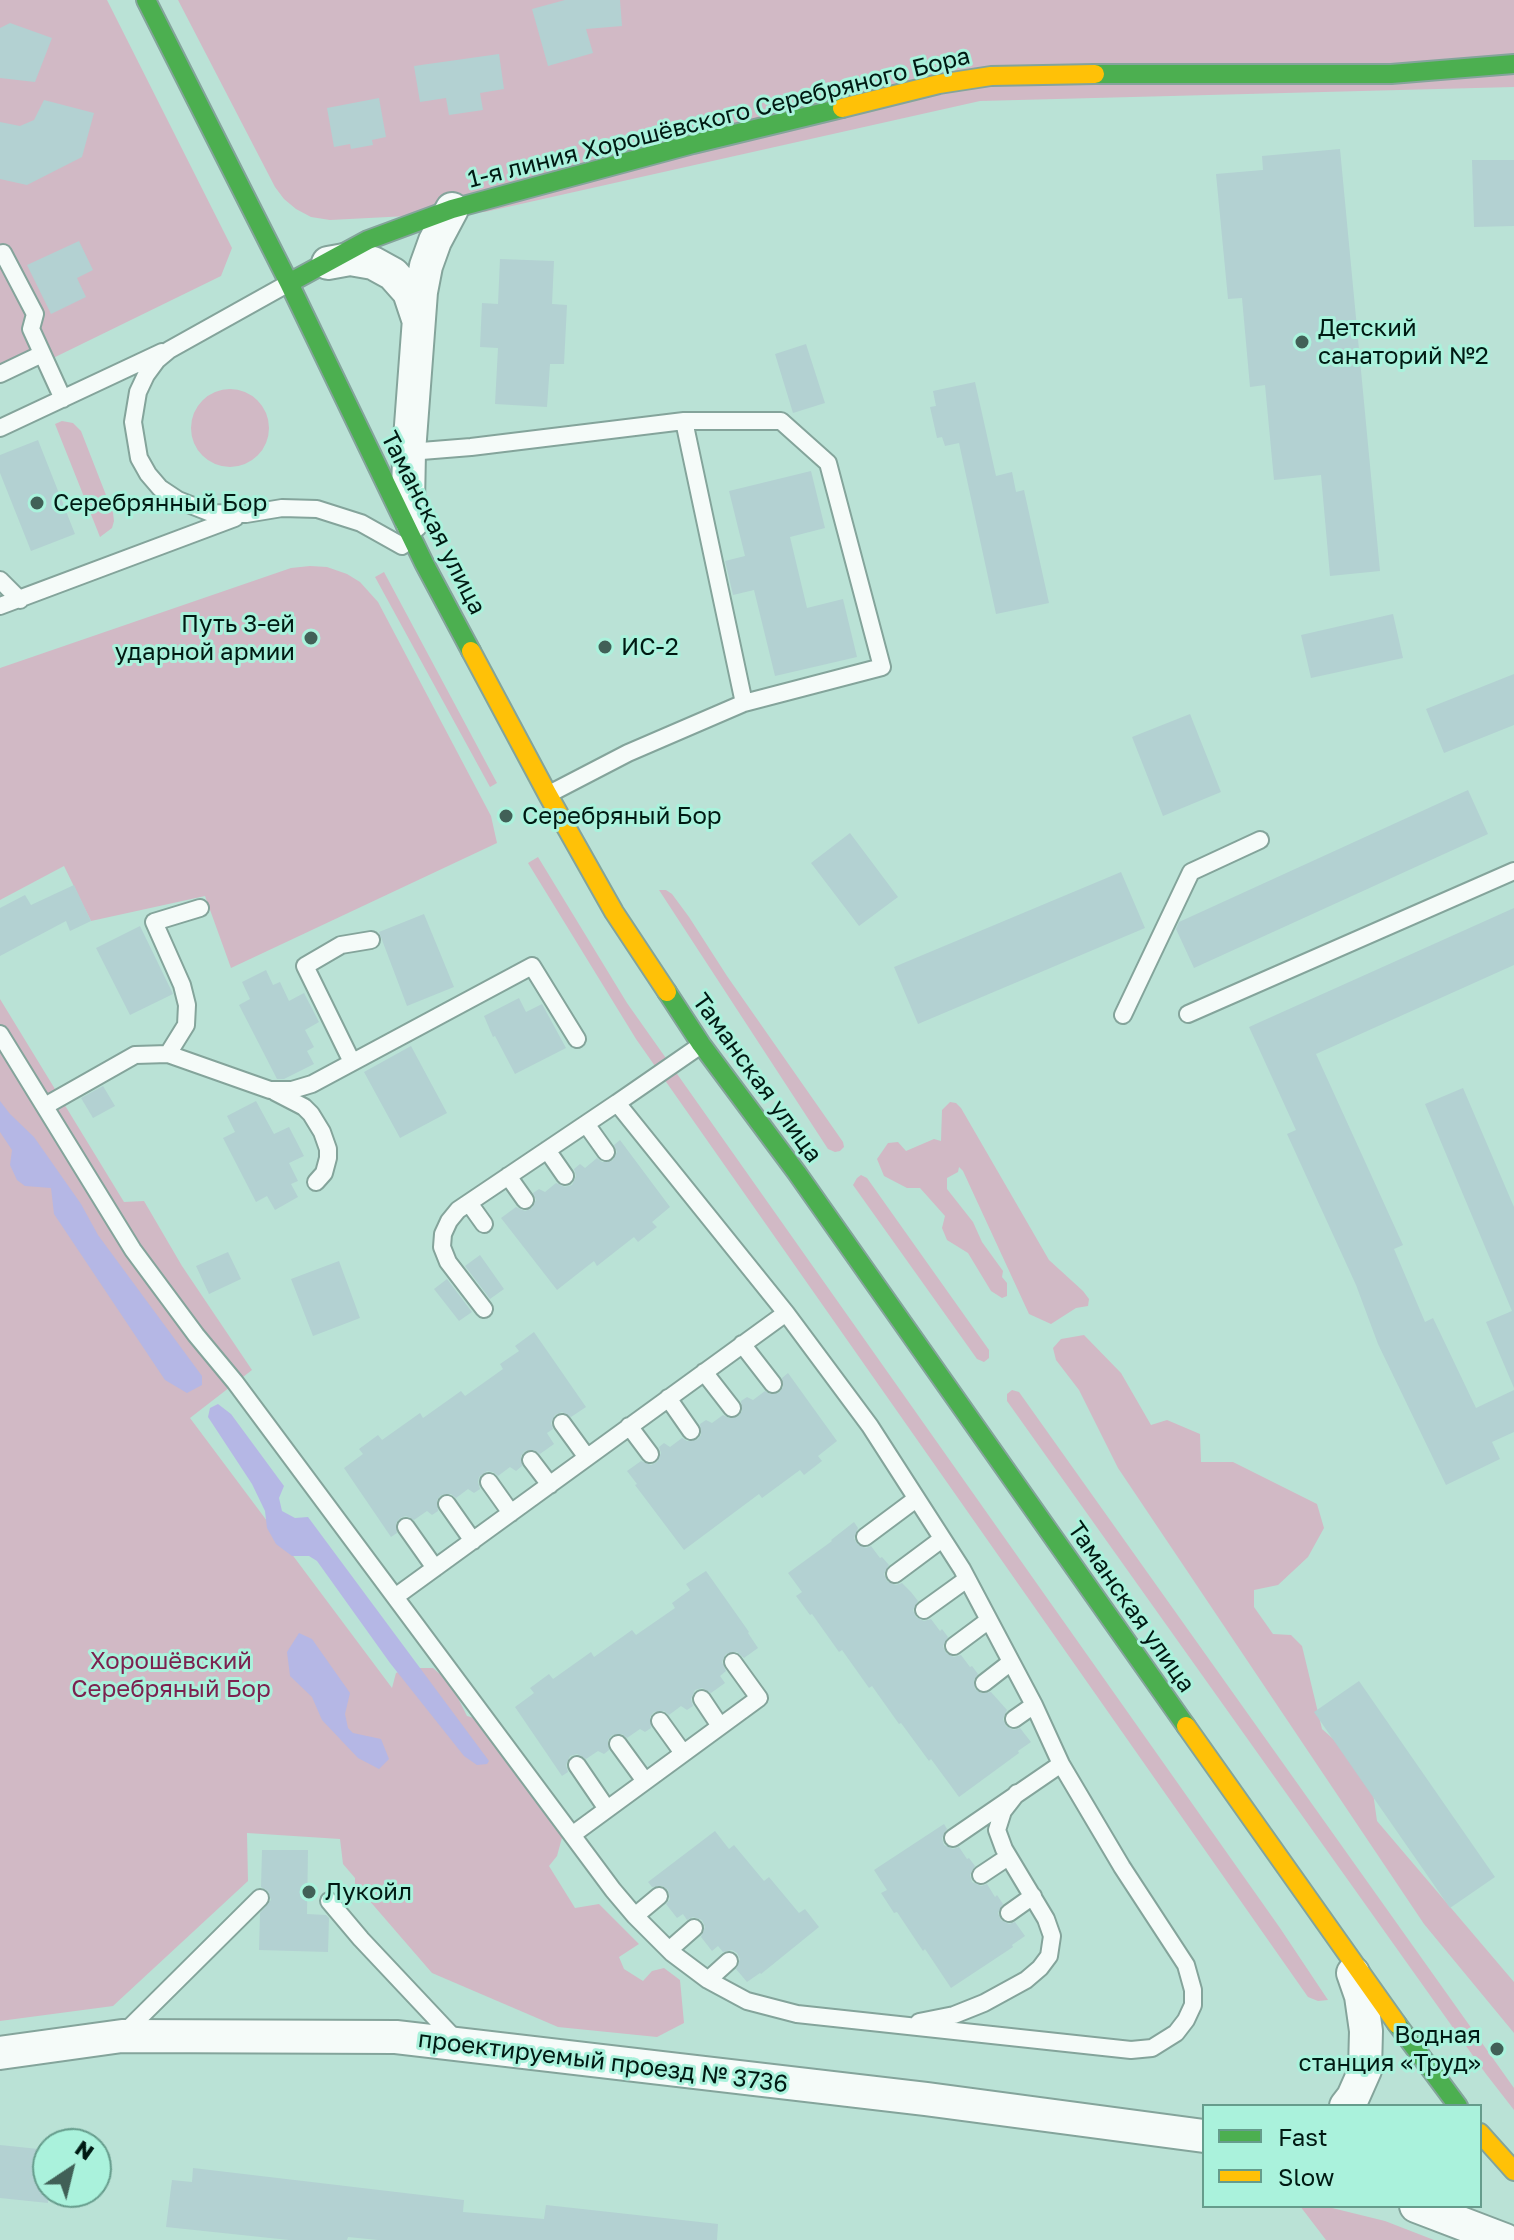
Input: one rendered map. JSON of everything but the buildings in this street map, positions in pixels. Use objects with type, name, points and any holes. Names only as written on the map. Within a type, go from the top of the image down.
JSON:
[{"type":"street","name":"Таманская улица","points":[[146,0],[289,283],[424,563],[614,912],[701,1044],[797,1173],[1450,2104]]},
{"type":"street","name":"1-я линия Хорошёвского Серебряного Бора","points":[[289,283],[368,240],[452,209],[693,144],[939,84],[991,76],[1391,74],[1514,64]]},
{"type":"street","points":[[424,563],[415,539],[408,503],[418,319],[426,266],[452,209]]},
{"type":"street","points":[[326,263],[350,259],[373,263],[393,274],[409,292],[418,319]]},
{"type":"street","points":[[368,448],[409,452]]},
{"type":"street","points":[[1345,1951],[1361,1996],[1366,2031],[1365,2070],[1348,2104]]},
{"type":"street","name":"проектируемый проезд № 3736","points":[[0,2053],[122,2036],[396,2037],[926,2099],[1202,2136]]},
{"type":"street","points":[[1482,2135],[1514,2171]]},
{"type":"street","points":[[1421,2208],[1505,2240]]},
{"type":"lane","points":[[3,253],[35,314],[31,329],[63,399]]},
{"type":"lane","points":[[237,312],[289,283]]},
{"type":"lane","points":[[0,428],[181,343],[289,283]]},
{"type":"lane","points":[[181,343],[157,360],[138,392],[133,422],[139,458],[160,488],[178,500],[211,513],[246,514],[294,508],[337,514],[386,535],[424,563]]},
{"type":"lane","points":[[0,374],[42,354]]},
{"type":"lane","points":[[684,421],[744,703]]},
{"type":"lane","points":[[409,452],[684,421],[781,421],[828,463],[882,667],[744,703],[628,753],[548,795]]},
{"type":"lane","points":[[0,606],[246,514]]},
{"type":"lane","points":[[0,580],[20,600]]},
{"type":"lane","points":[[1123,1015],[1191,872],[1260,840]]},
{"type":"lane","points":[[1188,1014],[1514,871]]},
{"type":"lane","points":[[168,1054],[186,1025],[187,1005],[182,985],[154,922],[200,908]]},
{"type":"lane","points":[[352,1062],[305,966],[341,945],[371,940]]},
{"type":"lane","points":[[270,1090],[303,1087],[532,966],[577,1039]]},
{"type":"lane","points":[[0,1034],[133,1250],[572,1835],[635,1916],[669,1950],[708,1980],[747,2001],[797,2014],[1131,2050],[1152,2048],[1170,2039],[1182,2027],[1193,2005],[1193,1990],[1186,1965],[1122,1867],[1061,1764],[1034,1705],[967,1579],[870,1426],[786,1313],[617,1103]]},
{"type":"lane","points":[[484,1309],[448,1262],[442,1247],[443,1234],[458,1210],[701,1044]]},
{"type":"lane","points":[[45,1106],[135,1055],[168,1054],[270,1090],[297,1102],[311,1114],[326,1140],[328,1158],[324,1173],[316,1182]]},
{"type":"lane","points":[[586,1124],[606,1152]]},
{"type":"lane","points":[[547,1150],[565,1176]]},
{"type":"lane","points":[[508,1176],[525,1200]]},
{"type":"lane","points":[[469,1203],[484,1224]]},
{"type":"lane","points":[[395,1597],[786,1313]]},
{"type":"lane","points":[[742,1344],[773,1384]]},
{"type":"lane","points":[[704,1372],[732,1408]]},
{"type":"lane","points":[[668,1398],[691,1431]]},
{"type":"lane","points":[[562,1423],[586,1456]]},
{"type":"lane","points":[[629,1426],[650,1454]]},
{"type":"lane","points":[[531,1460],[550,1485]]},
{"type":"lane","points":[[489,1482],[511,1513]]},
{"type":"lane","points":[[865,1537],[916,1499]]},
{"type":"lane","points":[[447,1504],[473,1541]]},
{"type":"lane","points":[[406,1527],[435,1568]]},
{"type":"lane","points":[[895,1574],[942,1539]]},
{"type":"lane","points":[[924,1610],[967,1579]]},
{"type":"lane","points":[[954,1646],[989,1620]]},
{"type":"lane","points":[[572,1835],[759,1698],[733,1662]]},
{"type":"lane","points":[[984,1683],[1011,1662]]},
{"type":"lane","points":[[702,1699],[720,1726]]},
{"type":"lane","points":[[1014,1719],[1034,1705]]},
{"type":"lane","points":[[660,1721],[683,1753]]},
{"type":"lane","points":[[618,1744],[645,1781]]},
{"type":"lane","points":[[953,1838],[1061,1764]]},
{"type":"lane","points":[[577,1765],[607,1809]]},
{"type":"lane","points":[[893,2024],[954,2015],[1026,1980],[1049,1956],[1052,1936],[1046,1919],[999,1839],[998,1823],[1017,1793]]},
{"type":"lane","points":[[981,1875],[1008,1857]]},
{"type":"lane","points":[[635,1916],[659,1896]]},
{"type":"lane","points":[[1009,1913],[1033,1896]]},
{"type":"lane","points":[[122,2036],[260,1898]]},
{"type":"lane","points":[[329,1901],[461,2045]]},
{"type":"lane","points":[[669,1950],[694,1928]]},
{"type":"lane","points":[[708,1980],[729,1961]]},
{"type":"green space","points":[[0,0],[107,0],[232,248],[221,276],[0,384]]},
{"type":"green space","points":[[178,0],[1514,0],[1514,87],[980,101],[485,212],[330,220],[311,217],[296,209],[275,187]]},
{"type":"green space","points":[[230,389],[245,392],[262,406],[269,428],[266,443],[252,460],[230,467],[215,464],[198,450],[191,428],[194,413],[208,396]]},
{"type":"green space","points":[[62,421],[73,423],[81,431],[113,513],[112,528],[100,537],[55,424]]},
{"type":"green space","points":[[327,567],[347,574],[360,582],[378,602],[491,816],[497,843],[231,968],[205,896],[91,921],[64,866],[0,900],[0,668],[291,568]]},
{"type":"green space","points":[[384,572],[497,783],[490,787],[375,577]]},
{"type":"green space","points":[[538,857],[627,1003],[1328,2000],[1318,2001],[1308,1997],[636,1039],[528,863]]},
{"type":"green space","points":[[659,890],[672,894],[689,917],[843,1142],[844,1147],[840,1151],[828,1149]]},
{"type":"green space","name":"Хорошёвский Серебряный Бор","points":[[0,999],[124,1202],[144,1201],[182,1266],[252,1370],[190,1418],[392,1688],[396,1673],[407,1668],[433,1668],[451,1684],[467,1716],[489,1722],[509,1734],[528,1764],[566,1811],[557,1856],[549,1866],[575,1908],[599,1904],[639,1944],[619,1957],[624,1969],[643,1981],[652,1971],[664,1968],[680,1980],[684,2023],[657,2037],[558,2027],[432,1973],[355,1884],[355,1878],[343,1864],[340,1839],[247,1833],[248,1881],[113,2006],[0,2021]]},
{"type":"green space","points":[[950,1102],[961,1108],[1049,1260],[1083,1291],[1089,1299],[1088,1306],[1076,1308],[1051,1324],[1029,1314],[959,1167],[958,1172],[947,1178],[947,1189],[973,1222],[982,1242],[1003,1271],[1007,1296],[1002,1298],[991,1291],[968,1253],[947,1240],[942,1228],[945,1216],[920,1188],[907,1188],[884,1176],[877,1159],[888,1143],[898,1142],[906,1151],[934,1139],[941,1141],[942,1110]]},
{"type":"green space","points":[[861,1175],[867,1178],[989,1350],[989,1358],[984,1362],[977,1359],[853,1185]]},
{"type":"green space","points":[[1084,1335],[1121,1373],[1151,1425],[1167,1420],[1200,1434],[1201,1462],[1233,1462],[1317,1504],[1324,1528],[1308,1557],[1278,1585],[1254,1590],[1254,1607],[1273,1634],[1291,1635],[1302,1646],[1322,1729],[1370,1772],[1377,1821],[1514,1982],[1514,2033],[1424,1924],[1118,1468],[1079,1390],[1056,1360],[1053,1348],[1061,1339]]},
{"type":"green space","points":[[1012,1390],[1019,1392],[1514,2088],[1514,2110],[1007,1401],[1007,1394]]},
{"type":"green space","points":[[1302,2208],[1332,2208],[1385,2221],[1434,2240],[1326,2240]]},
{"type":"water","points":[[0,1101],[34,1137],[81,1204],[98,1235],[202,1376],[202,1385],[187,1393],[165,1380],[54,1214],[51,1188],[25,1186],[17,1180],[10,1165],[12,1150],[0,1132]]},
{"type":"water","points":[[218,1404],[231,1414],[284,1486],[279,1498],[282,1511],[295,1518],[308,1517],[489,1761],[487,1764],[477,1765],[464,1756],[390,1663],[317,1561],[309,1556],[292,1556],[276,1544],[267,1528],[265,1511],[252,1484],[208,1417],[210,1408]]},
{"type":"water","points":[[299,1633],[312,1639],[350,1693],[345,1714],[348,1728],[353,1733],[381,1739],[389,1759],[379,1769],[358,1758],[322,1720],[312,1697],[290,1676],[287,1652]]},
{"type":"traffic: fast","points":[[146,0],[289,283],[424,563],[471,651]]},
{"type":"traffic: fast","points":[[1095,74],[1391,74],[1514,64]]},
{"type":"traffic: fast","points":[[289,283],[368,240],[452,209],[693,144],[842,108]]},
{"type":"traffic: fast","points":[[667,992],[1186,1726]]},
{"type":"traffic: fast","points":[[1397,2024],[1457,2104]]},
{"type":"traffic: slow","points":[[842,108],[939,84],[991,76],[1095,74]]},
{"type":"traffic: slow","points":[[471,651],[614,912],[667,992]]},
{"type":"traffic: slow","points":[[1186,1726],[1397,2024]]},
{"type":"traffic: slow","points":[[1482,2135],[1514,2171]]},
{"type":"place","name":"Детский санаторий №2","points":[[1302,342]]},
{"type":"place","name":"Серебрянный Бор","points":[[37,503]]},
{"type":"place","name":"Путь 3-ей ударной армии","points":[[311,638]]},
{"type":"place","name":"ИС-2","points":[[605,647]]},
{"type":"place","name":"Серебряный Бор","points":[[506,816]]},
{"type":"place","name":"Лукойл","points":[[309,1892]]},
{"type":"place","name":"Водная станция «Труд»","points":[[1497,2049]]}]
